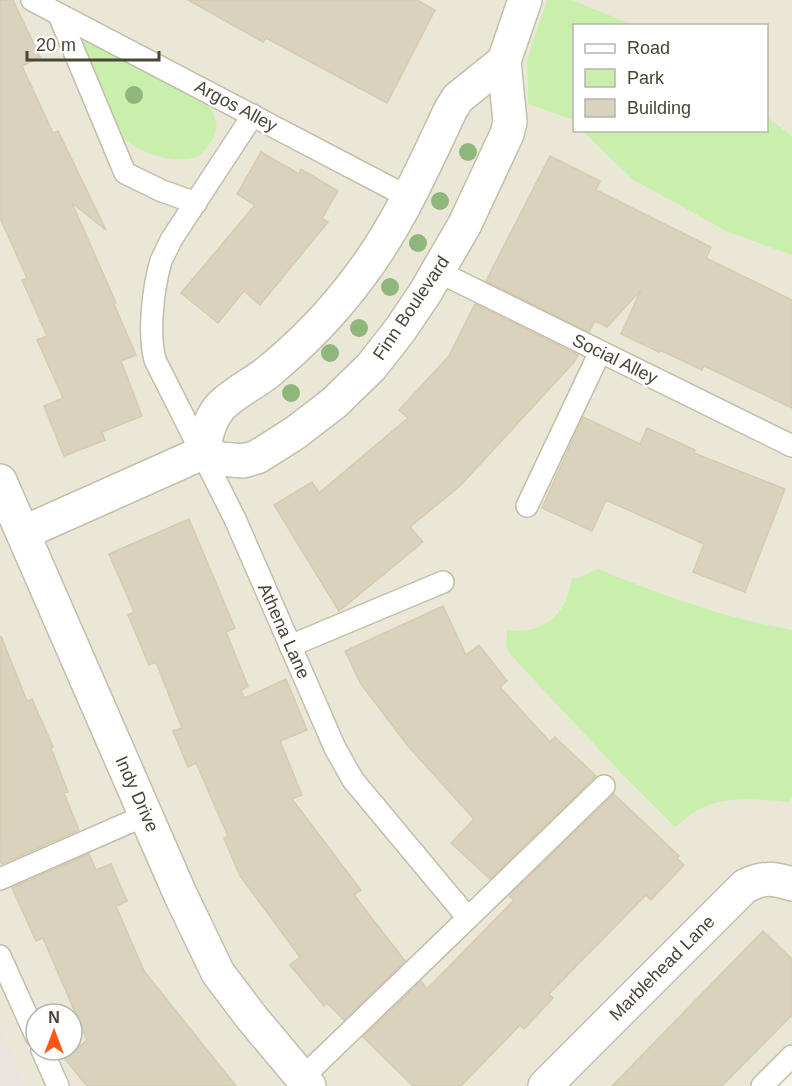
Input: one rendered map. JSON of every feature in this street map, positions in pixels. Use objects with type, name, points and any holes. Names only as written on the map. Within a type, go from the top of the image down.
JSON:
[{"type":"street","name":"Finn Boulevard","points":[[202,453],[221,459],[243,461],[257,457],[295,433],[333,403],[371,367],[400,330],[470,214],[509,128],[510,108],[504,61],[525,0]]},
{"type":"street","points":[[23,533],[202,453],[211,420],[221,406],[268,372],[302,341],[333,309],[380,249],[458,98],[504,61]]},
{"type":"street","name":"Indy Drive","points":[[0,481],[181,896],[218,973],[252,1018],[306,1082]]},
{"type":"street","name":"Marblehead Lane","points":[[545,1086],[744,886],[759,879],[775,879],[792,884]]},
{"type":"lane","name":"Argos Alley","points":[[32,0],[408,197]]},
{"type":"lane","points":[[59,15],[125,173],[196,203]]},
{"type":"lane","name":"Athena Lane","points":[[254,115],[171,240],[162,260],[155,291],[152,345],[155,360],[235,519],[335,748],[353,780],[468,918]]},
{"type":"lane","name":"Social Alley","points":[[437,272],[792,446]]},
{"type":"lane","points":[[527,506],[600,352]]},
{"type":"lane","points":[[290,646],[443,582]]},
{"type":"lane","points":[[306,1082],[468,918],[604,786]]},
{"type":"lane","points":[[0,879],[146,815]]},
{"type":"lane","points":[[0,956],[24,1009]]},
{"type":"lane","points":[[762,1086],[792,1056]]},
{"type":"lane","points":[[47,1062],[58,1086]]},
{"type":"shaded area","points":[[0,0],[792,0],[792,1072],[778,1086],[27,1086],[0,1026]]},
{"type":"shaded area","points":[[0,1026],[27,1086],[0,1086]]},
{"type":"green space","points":[[547,0],[572,0],[631,24],[573,24],[573,121],[528,104],[527,60]]},
{"type":"green space","points":[[90,40],[202,99],[213,112],[216,127],[214,137],[204,151],[191,158],[165,158],[145,151],[121,137],[81,51],[83,42]]},
{"type":"green space","points":[[768,118],[792,136],[792,255],[728,232],[632,179],[584,132],[768,132]]},
{"type":"green space","points":[[598,569],[694,605],[792,630],[792,798],[788,802],[742,799],[719,802],[695,812],[675,827],[620,772],[509,653],[506,647],[507,630],[532,629],[552,619],[565,602],[572,578],[578,578]]},
{"type":"building","points":[[0,0],[13,0],[40,57],[22,66],[53,133],[58,131],[106,230],[72,203],[136,355],[121,361],[142,416],[102,432],[105,440],[64,456],[44,406],[63,398],[37,340],[47,336],[22,280],[27,278],[0,218]]},
{"type":"building","points":[[188,0],[417,0],[435,10],[387,103],[266,38],[263,42]]},
{"type":"building","points":[[261,152],[299,174],[301,169],[338,191],[322,218],[328,222],[260,305],[244,291],[218,323],[181,293],[255,205],[237,194]]},
{"type":"building","points":[[550,156],[600,181],[596,190],[711,247],[706,258],[792,300],[792,408],[704,366],[702,370],[621,334],[641,290],[607,327],[595,321],[589,332],[486,281]]},
{"type":"building","points":[[475,304],[578,355],[460,486],[410,527],[423,542],[339,611],[274,505],[312,482],[319,493],[408,418],[399,410],[449,356]]},
{"type":"building","points":[[583,417],[640,444],[647,428],[695,450],[694,453],[785,489],[745,592],[693,572],[704,544],[606,500],[592,531],[542,508]]},
{"type":"building","points":[[189,519],[235,628],[226,632],[248,686],[241,691],[245,698],[286,679],[307,730],[280,741],[302,795],[292,799],[361,890],[354,895],[405,961],[344,1020],[327,1003],[324,1006],[290,965],[300,957],[240,876],[224,838],[228,836],[196,763],[188,767],[173,731],[182,728],[156,662],[149,665],[128,615],[134,612],[109,554]]},
{"type":"building","points":[[443,606],[466,655],[479,645],[507,681],[500,687],[550,742],[555,737],[596,776],[490,879],[451,843],[474,819],[408,746],[361,684],[345,651]]},
{"type":"building","points":[[1,636],[27,701],[32,699],[53,747],[51,748],[68,792],[64,793],[79,830],[2,864],[0,861]]},
{"type":"building","points":[[614,794],[679,856],[677,858],[684,865],[651,900],[646,895],[549,994],[553,998],[524,1029],[520,1025],[461,1086],[413,1086],[363,1037],[421,981],[427,989],[514,900],[509,896]]},
{"type":"building","points":[[89,854],[96,870],[111,864],[127,901],[116,906],[144,971],[236,1086],[87,1086],[67,1062],[84,1062],[84,1043],[87,1040],[84,1033],[84,1002],[71,1002],[43,938],[36,941],[12,888]]},
{"type":"building","points":[[763,931],[792,959],[792,1015],[722,1086],[612,1086]]}]
